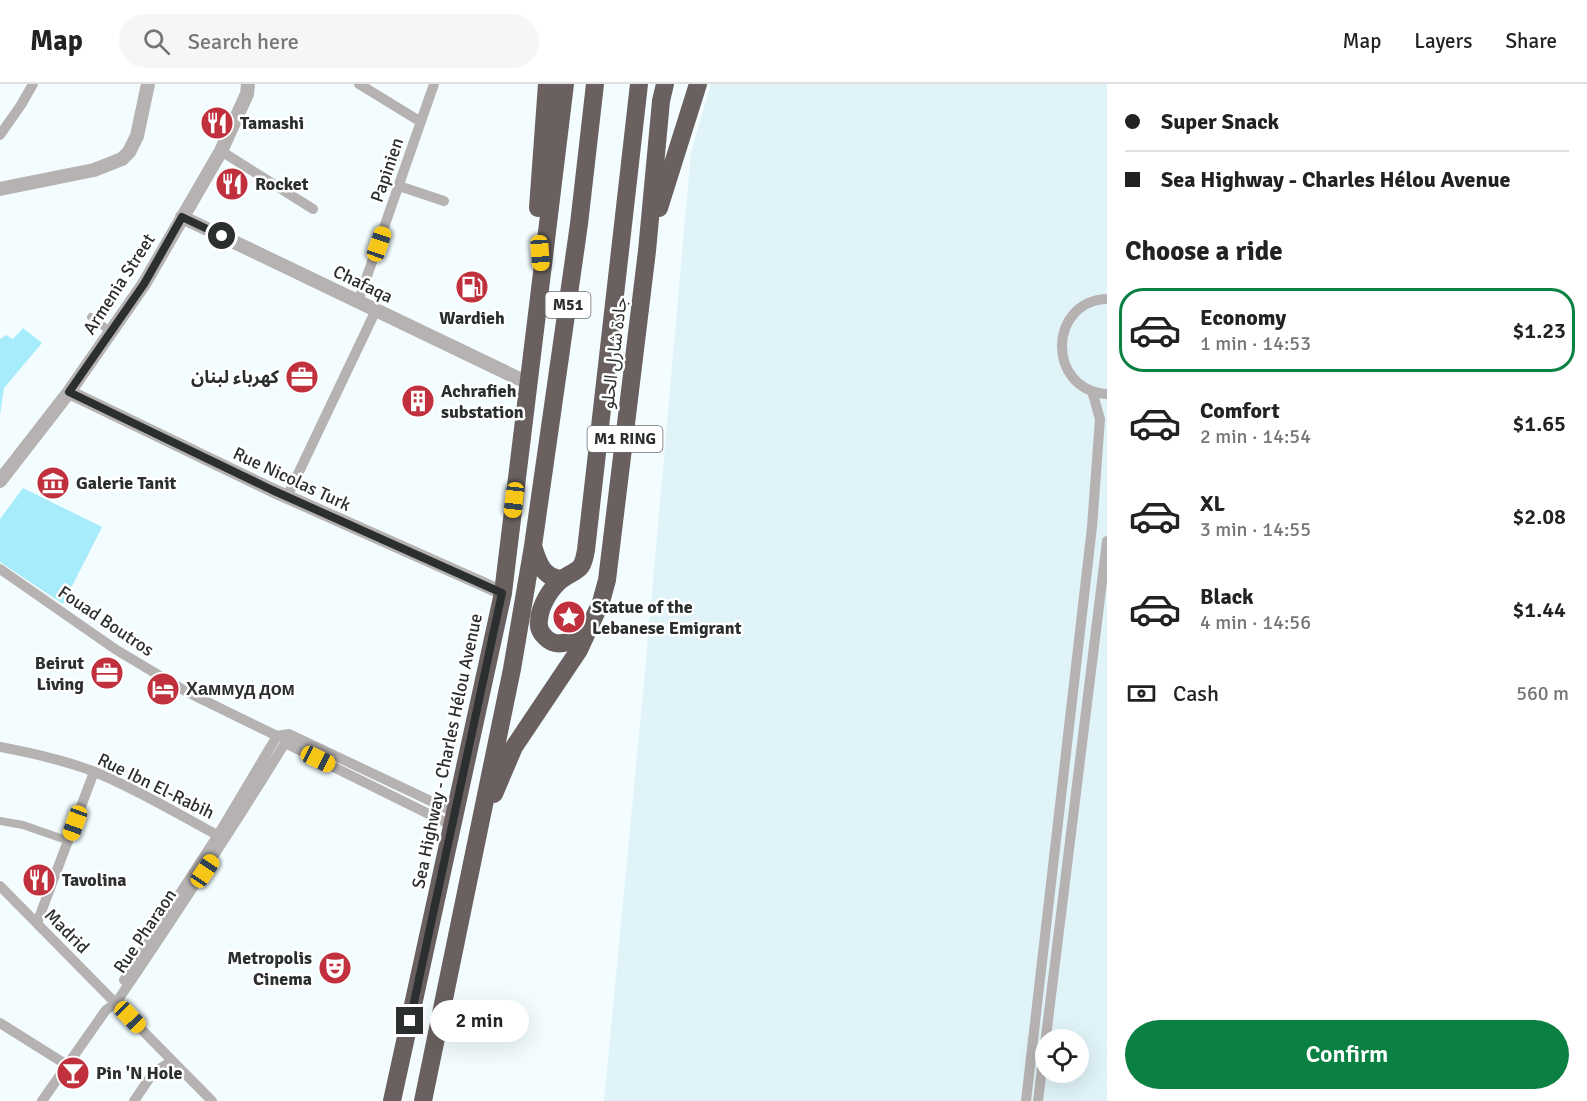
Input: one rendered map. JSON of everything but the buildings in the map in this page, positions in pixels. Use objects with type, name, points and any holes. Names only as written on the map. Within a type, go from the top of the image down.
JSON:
[{"type":"highway","name":"M51","points":[[423,1101],[512,669],[579,224],[595,84]]},
{"type":"highway","name":"جادة شارل الحلو","points":[[639,84],[586,550],[580,567],[574,574],[563,579],[550,593],[541,612],[540,628],[544,636],[555,643],[563,644],[575,639],[592,624],[601,602],[610,562],[665,84]]},
{"type":"highway","points":[[647,251],[698,84]]},
{"type":"highway","points":[[541,272],[538,197],[549,85]]},
{"type":"highway","name":"Sea Highway - Charles Hélou Avenue","points":[[392,1101],[502,593],[547,224],[549,85]]},
{"type":"highway","points":[[532,546],[545,572],[551,577],[563,579]]},
{"type":"highway","name":"M1 RING","points":[[474,849],[514,747],[569,666],[592,624]]},
{"type":"street","points":[[0,135],[33,84]]},
{"type":"street","points":[[0,189],[94,170],[122,159],[129,152],[137,136],[148,84]]},
{"type":"street","points":[[248,89],[257,84]]},
{"type":"street","points":[[359,84],[421,122]]},
{"type":"street","name":"Papinien","points":[[358,302],[434,84]]},
{"type":"street","name":"Armenia Street","points":[[0,481],[69,392],[144,284],[221,151],[248,89]]},
{"type":"street","points":[[221,151],[313,209]]},
{"type":"street","points":[[399,186],[444,201]]},
{"type":"street","name":"Chafaqa","points":[[182,217],[528,383]]},
{"type":"street","points":[[1107,298],[1085,304],[1073,314],[1065,328],[1061,343],[1062,356],[1073,378],[1092,391],[1107,394]]},
{"type":"street","points":[[287,497],[376,310]]},
{"type":"street","points":[[91,317],[110,331]]},
{"type":"street","points":[[1026,1101],[1092,527],[1100,419],[1092,391]]},
{"type":"street","name":"Rue Nicolas Turk","points":[[69,392],[287,497],[502,593]]},
{"type":"street","points":[[1038,1101],[1107,541]]},
{"type":"street","name":"Fouad Boutros","points":[[0,569],[115,649],[187,692],[454,820]]},
{"type":"street","name":"Rue Pharaon","points":[[42,1101],[114,1001],[284,738]]},
{"type":"street","name":"Rue Ibn El-Rabih","points":[[0,747],[53,759],[93,772],[222,837]]},
{"type":"street","points":[[37,923],[93,772]]},
{"type":"street","points":[[0,821],[23,825],[69,841]]},
{"type":"street","name":"Madrid","points":[[0,886],[212,1101]]},
{"type":"street","points":[[0,1023],[67,1065]]},
{"type":"street","points":[[134,1101],[153,1072],[172,1060]]},
{"type":"shaded area","points":[[711,84],[1107,84],[1107,1101],[604,1101],[691,152]]},
{"type":"shaded area","points":[[23,328],[42,343],[4,388],[0,415],[0,339],[6,335],[13,339]]},
{"type":"shaded area","points":[[23,488],[102,527],[63,604],[0,562],[0,519]]},
{"type":"place","name":"Tamashi","points":[[217,123]]},
{"type":"place","name":"Rocket","points":[[232,184]]},
{"type":"place","name":"Wardieh","points":[[472,287]]},
{"type":"place","name":"كهرباء لبنان","points":[[302,377]]},
{"type":"place","name":"Achrafieh substation","points":[[418,401]]},
{"type":"place","name":"Galerie Tanit","points":[[53,483]]},
{"type":"place","name":"Statue of the Lebanese Emigrant","points":[[569,617]]},
{"type":"place","name":"Beirut Living","points":[[107,673]]},
{"type":"place","name":"Хаммуд дом","points":[[163,689]]},
{"type":"place","name":"Tavolina","points":[[39,880]]},
{"type":"place","name":"Metropolis Cinema","points":[[335,968]]},
{"type":"place","name":"Pin 'N Hole","points":[[73,1073]]},
{"type":"route","points":[[222,236],[182,217],[144,284],[69,392],[104,411],[272,490],[502,593],[410,1021]]}]
